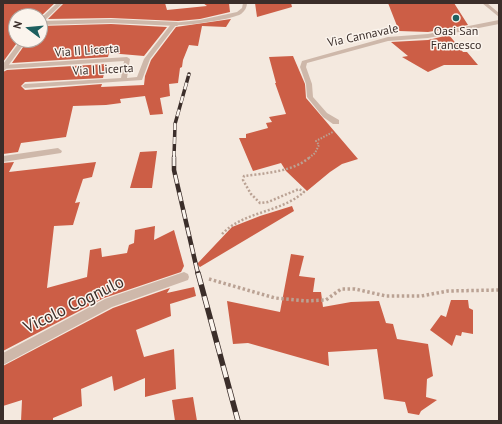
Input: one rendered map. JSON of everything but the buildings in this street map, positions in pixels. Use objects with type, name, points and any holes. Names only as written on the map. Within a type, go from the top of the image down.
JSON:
[{"type":"street","points":[[48,15],[60,3]]},
{"type":"street","points":[[48,23],[111,21],[176,24]]},
{"type":"street","points":[[4,68],[18,48]]},
{"type":"lane","points":[[176,24],[200,22],[239,14],[244,8],[245,3]]},
{"type":"lane","points":[[484,3],[499,16]]},
{"type":"lane","name":"Via Cannavale","points":[[336,122],[325,115],[310,97],[309,84],[303,67],[304,62],[388,40],[428,36],[499,22]]},
{"type":"lane","name":"Via I Licerta","points":[[25,86],[140,79],[147,59],[176,24]]},
{"type":"lane","name":"Via II Licerta","points":[[4,68],[127,59],[124,80]]},
{"type":"lane","points":[[3,159],[58,151]]},
{"type":"lane","name":"Vicolo Cognulo","points":[[3,359],[109,303],[184,277]]},
{"type":"path","points":[[222,234],[234,223],[300,196],[304,192],[299,189],[268,202],[260,203],[251,194],[243,180],[244,176],[288,169],[302,162],[318,150],[319,145],[316,141],[338,129],[338,124],[336,122]]},
{"type":"path","points":[[209,279],[276,298],[306,301],[326,300],[341,290],[355,289],[386,296],[421,296],[448,291],[499,290]]},
{"type":"railway","points":[[174,158],[175,124],[189,74]]},
{"type":"railway","points":[[174,158],[174,170],[198,274]]},
{"type":"railway","points":[[198,273],[238,421]]},
{"type":"place","name":"Oasi San Francesco","points":[[456,18]]}]
